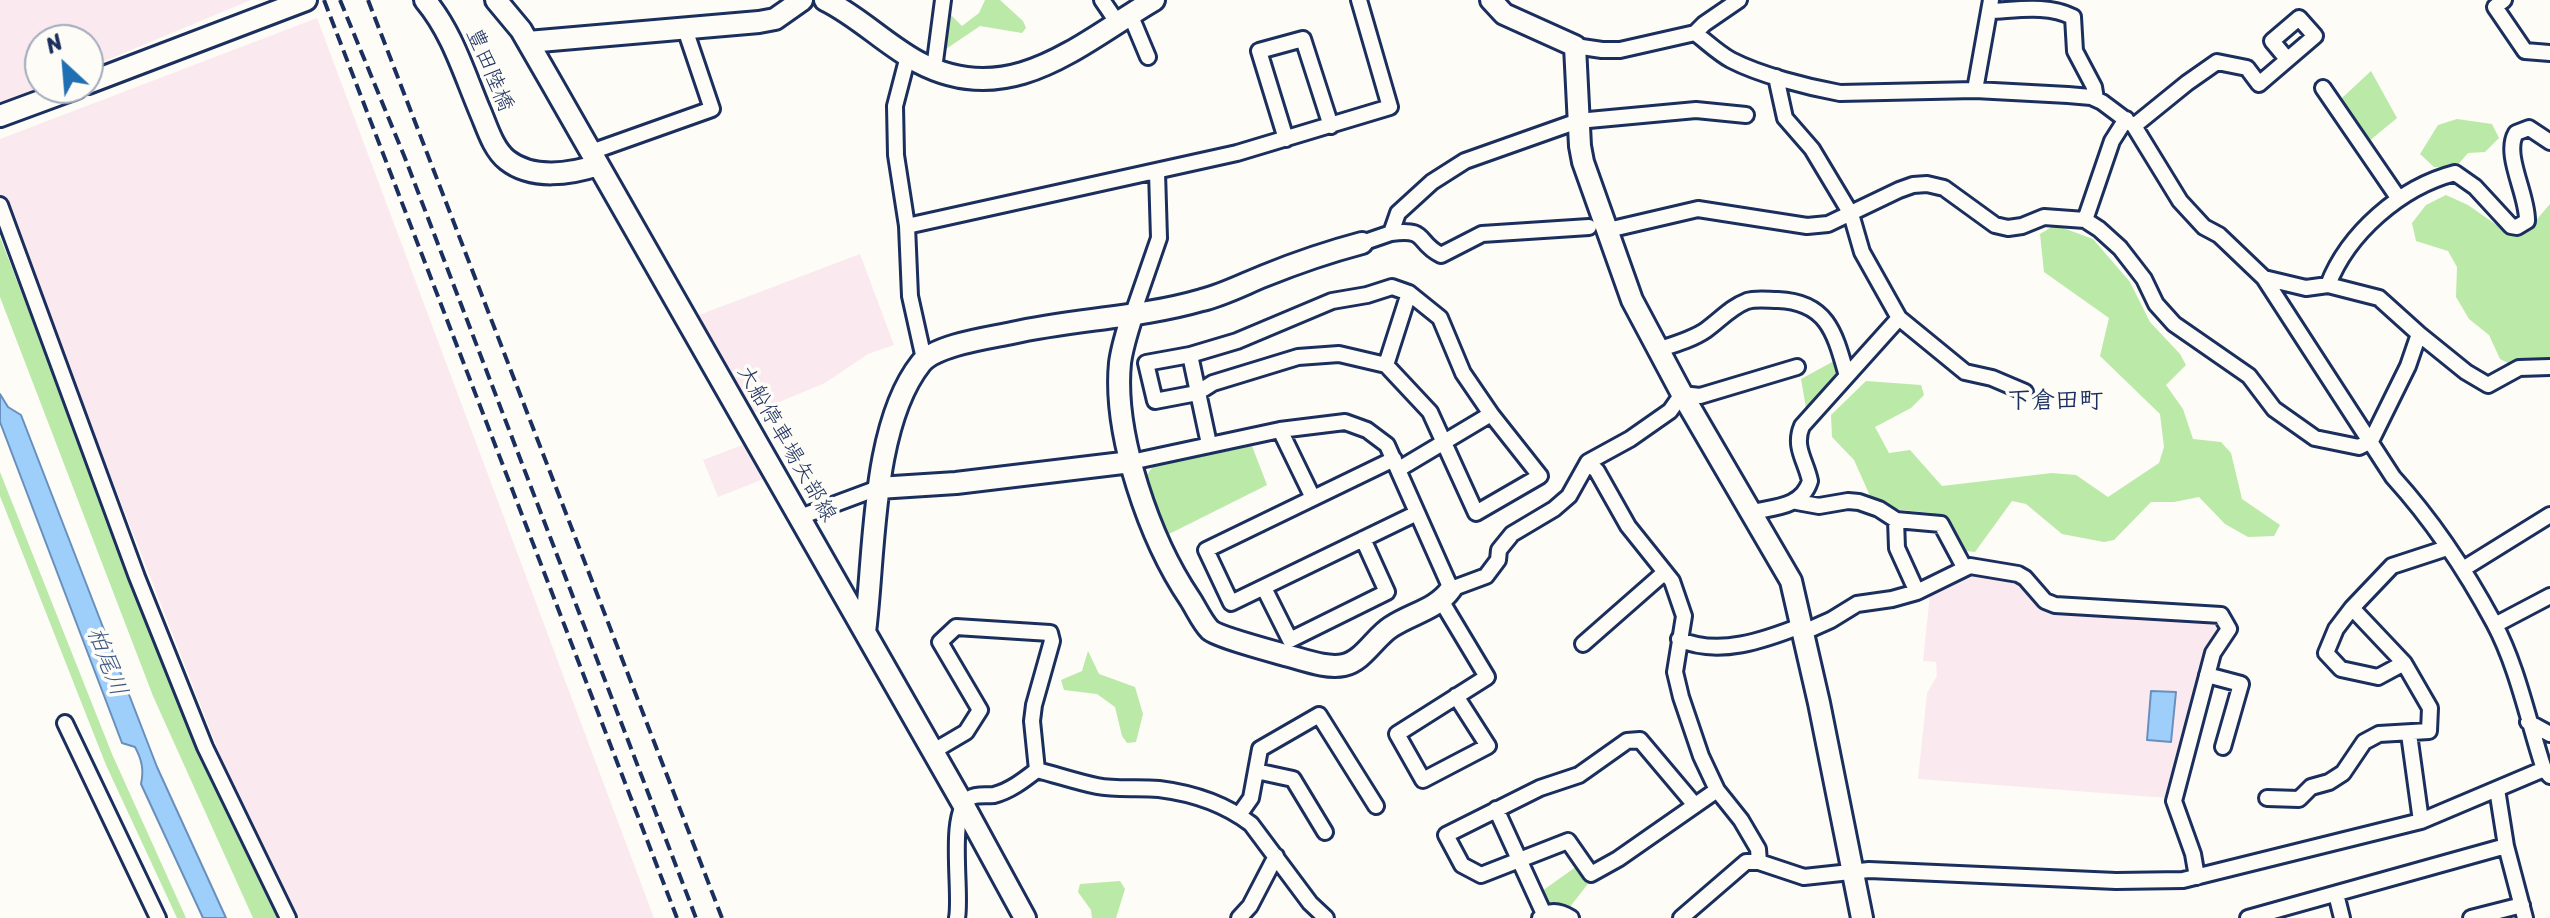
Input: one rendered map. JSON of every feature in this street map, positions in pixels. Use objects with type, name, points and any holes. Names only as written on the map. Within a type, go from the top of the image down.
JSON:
[{"type":"street","points":[[104,77],[306,0]]},
{"type":"street","name":"豊田陸橋","points":[[425,0],[439,17],[490,135],[507,160],[542,173],[582,170],[594,158]]},
{"type":"street","name":"大船停車場矢部線","points":[[496,0],[528,42],[1025,918]]},
{"type":"street","points":[[528,42],[775,19],[802,0]]},
{"type":"street","points":[[825,0],[908,56],[934,69],[956,77],[984,79],[1037,70],[1063,59],[1154,0]]},
{"type":"street","points":[[934,69],[943,0]]},
{"type":"street","points":[[1102,0],[1123,18],[1148,57]]},
{"type":"street","points":[[907,226],[1157,172],[1286,139],[1390,107],[1359,0]]},
{"type":"street","points":[[1491,0],[1504,14],[1575,46],[1602,50],[1620,50],[1695,33],[1739,0]]},
{"type":"street","points":[[2504,0],[2495,7],[2525,51],[2550,53]]},
{"type":"street","points":[[1975,90],[1990,6],[2038,9],[2059,11],[2073,17],[2075,51],[2094,87],[2096,99]]},
{"type":"street","points":[[594,158],[712,109],[685,29]]},
{"type":"street","points":[[1681,918],[1746,862],[1759,862],[1804,877],[1869,870],[2116,881],[2183,880],[2421,821],[2547,772],[2495,625],[2463,569],[2418,505],[2393,477],[2264,278],[2219,235],[2204,227],[2180,201],[2130,123],[2096,99],[2068,95],[1975,90],[1840,93],[1776,77],[1727,58],[1695,33]]},
{"type":"street","points":[[1286,139],[1259,51],[1303,39],[1331,126]]},
{"type":"street","points":[[1575,46],[1583,162],[1598,229],[1682,394],[1791,581],[1804,629],[1862,918]]},
{"type":"street","points":[[908,56],[895,106],[896,155],[907,226],[910,296],[924,359]]},
{"type":"street","points":[[2085,220],[2112,141],[2130,123],[2217,62],[2247,68],[2259,84],[2287,59]]},
{"type":"street","points":[[1776,77],[1785,118],[1812,149],[1851,214],[1862,252],[1899,318],[1965,372],[1992,378],[2025,392]]},
{"type":"street","points":[[2323,88],[2399,199]]},
{"type":"street","points":[[4,115],[33,104]]},
{"type":"street","points":[[1391,233],[1398,213],[1432,182],[1465,161],[1578,121],[1696,110],[1746,115]]},
{"type":"street","points":[[2328,285],[2335,266],[2352,241],[2399,199],[2438,177],[2455,173],[2475,187],[2511,226],[2523,225],[2527,221],[2527,211],[2512,140],[2516,133],[2529,128],[2550,142]]},
{"type":"street","points":[[1157,172],[1159,238],[1124,341],[1120,366],[1122,405],[1131,462],[1150,524],[1175,578],[1211,631],[1321,664],[1341,666],[1353,662],[1390,627],[1486,576],[1498,560],[1499,550],[1512,534],[1554,509],[1569,496],[1588,462],[1630,439],[1670,411],[1682,394]]},
{"type":"street","points":[[865,632],[880,469],[900,406],[924,359],[936,352],[1014,332],[1132,316],[1205,300],[1267,274],[1391,233],[1411,230],[1422,237],[1432,251],[1441,255],[1482,234],[1598,229],[1698,209],[1807,226],[1828,224],[1899,190],[1927,184],[1944,188],[1995,225],[2008,228],[2044,217],[2085,220],[2120,248],[2144,279],[2156,304],[2174,324],[2249,376],[2274,409],[2290,423],[2315,438],[2359,447],[2371,441],[2408,366],[2419,334]]},
{"type":"street","points":[[0,205],[137,577],[205,747],[288,918]]},
{"type":"street","points":[[2264,278],[2306,288],[2328,285],[2379,298],[2466,372],[2488,385],[2519,368],[2550,367]]},
{"type":"street","points":[[1392,287],[1409,293],[1440,318],[1463,373],[1540,476],[1476,513],[1430,412],[1386,365],[1339,354],[1298,357],[1213,383],[1197,393],[1155,401],[1146,363],[1190,355],[1237,341],[1332,301],[1392,287]]},
{"type":"street","points":[[1386,365],[1409,293]]},
{"type":"street","points":[[1660,349],[1704,332],[1732,309],[1749,300],[1790,301],[1808,305],[1822,317],[1833,333],[1847,376]]},
{"type":"street","points":[[1797,502],[1810,481],[1799,449],[1799,433],[1814,411],[1899,318]]},
{"type":"street","points":[[1190,355],[1209,444]]},
{"type":"street","points":[[1682,394],[1700,396],[1797,367]]},
{"type":"street","points":[[1417,513],[1231,603],[1206,550],[1313,498],[1445,442],[1491,414]]},
{"type":"street","points":[[800,517],[878,488],[956,483],[1131,462],[1280,430],[1345,422],[1367,430],[1387,445],[1417,513],[1447,595],[1487,677],[1456,696],[1397,734],[1423,780],[1488,746],[1456,696]]},
{"type":"street","points":[[1280,430],[1313,498]]},
{"type":"street","points":[[1588,462],[1597,471],[1628,526],[1672,581],[1684,616],[1675,672],[1681,697],[1701,756],[1717,790],[1741,820],[1758,849],[1759,862]]},
{"type":"street","points":[[1752,512],[1797,502],[1819,506],[1859,502],[1879,509],[1896,520],[1941,524],[1964,567]]},
{"type":"street","points":[[2463,569],[2550,515]]},
{"type":"street","points":[[1896,520],[1897,548],[1917,592]]},
{"type":"street","points":[[1264,588],[1290,640],[1387,592],[1363,539]]},
{"type":"street","points":[[2404,663],[2378,677],[2341,669],[2326,653],[2336,629],[2392,566],[2447,548]]},
{"type":"street","points":[[1679,639],[1693,645],[1716,647],[1765,640],[1831,620],[1857,604],[1917,592],[1964,567],[1975,565],[2018,574],[2045,601],[2055,605],[2221,615],[2229,629],[2213,653],[2174,801],[2193,854],[2197,877]]},
{"type":"street","points":[[1583,644],[1665,572]]},
{"type":"street","points":[[2495,625],[2550,596]]},
{"type":"street","points":[[2267,798],[2299,799],[2311,787],[2329,782],[2343,773],[2364,742],[2379,734],[2429,731],[2430,708],[2404,663],[2352,608]]},
{"type":"street","points":[[932,752],[966,732],[980,710],[940,642],[956,627],[1050,633],[1052,641],[1032,721],[1037,770]]},
{"type":"street","points":[[2207,675],[2241,684],[2223,747]]},
{"type":"street","points":[[1239,815],[1251,798],[1260,749],[1319,715],[1376,806]]},
{"type":"street","points":[[2528,722],[2550,734]]},
{"type":"street","points":[[65,723],[158,918]]},
{"type":"street","points":[[2409,734],[2421,821]]},
{"type":"street","points":[[1694,804],[1640,740],[1627,741],[1579,775],[1540,788],[1446,835],[1462,865],[1481,875],[1568,841],[1591,874],[1618,859],[1717,790]]},
{"type":"street","points":[[957,918],[960,905],[956,836],[963,804],[971,796],[995,794],[1017,785],[1037,770]]},
{"type":"street","points":[[1037,770],[1097,786],[1158,789],[1185,794],[1239,815],[1251,824],[1310,903],[1326,918]]},
{"type":"street","points":[[1256,771],[1293,779],[1325,832]]},
{"type":"street","points":[[2471,918],[2523,912],[2506,846],[2497,789]]},
{"type":"street","points":[[1496,809],[1521,861],[1542,916],[1559,912],[1571,918]]},
{"type":"street","points":[[2248,918],[2506,846]]},
{"type":"street","points":[[1239,918],[1250,906],[1276,856]]},
{"type":"street","points":[[2336,894],[2342,918]]},
{"type":"shaded area","points":[[0,0],[251,0],[104,61],[104,24],[24,24],[24,94],[0,104]]},
{"type":"shaded area","points":[[317,18],[654,918],[299,918],[220,755],[0,194],[0,139],[92,104],[104,104],[104,99]]},
{"type":"shaded area","points":[[860,254],[894,345],[868,354],[825,383],[748,415],[691,318]]},
{"type":"shaded area","points":[[745,444],[766,478],[718,497],[703,460]]},
{"type":"shaded area","points":[[1973,570],[2022,584],[2046,607],[2217,620],[2222,630],[2168,798],[1918,779],[1927,693],[1937,676],[1936,662],[1923,661],[1930,594]]},
{"type":"green space","points":[[985,0],[1000,0],[1023,21],[1026,28],[1022,33],[980,26],[946,49],[943,47],[945,18],[950,14],[962,26],[979,13]]},
{"type":"green space","points":[[2371,71],[2397,118],[2368,142],[2342,98]]},
{"type":"green space","points":[[2457,119],[2492,124],[2499,138],[2485,152],[2468,153],[2455,168],[2434,167],[2420,154],[2438,125]]},
{"type":"green space","points":[[2446,195],[2468,205],[2511,235],[2532,225],[2550,204],[2550,361],[2510,364],[2500,359],[2489,335],[2469,319],[2456,297],[2457,267],[2448,251],[2416,241],[2412,223],[2426,205]]},
{"type":"green space","points":[[2055,225],[2093,239],[2130,282],[2150,322],[2180,354],[2186,365],[2166,385],[2183,409],[2193,439],[2221,442],[2231,453],[2242,499],[2280,525],[2274,536],[2248,537],[2225,524],[2199,497],[2151,502],[2114,540],[2104,542],[2062,534],[2026,504],[2012,501],[1975,552],[1966,551],[1933,513],[1892,509],[1871,498],[1854,460],[1832,437],[1831,415],[1866,381],[1921,385],[1924,395],[1911,408],[1875,427],[1889,453],[1910,450],[1942,486],[2052,473],[2076,475],[2108,497],[2159,463],[2164,447],[2160,414],[2100,356],[2109,318],[2044,272],[2040,234]]},
{"type":"green space","points":[[0,237],[124,558],[216,781],[280,918],[253,918],[153,696],[0,297]]},
{"type":"green space","points":[[1834,361],[1836,376],[1833,382],[1806,408],[1801,379]]},
{"type":"green space","points":[[1252,446],[1267,485],[1167,535],[1145,478],[1153,466]]},
{"type":"green space","points":[[0,472],[112,754],[186,918],[177,918],[106,765],[0,496]]},
{"type":"green space","points":[[1088,651],[1099,674],[1135,687],[1143,714],[1136,742],[1127,743],[1122,736],[1115,707],[1097,694],[1064,690],[1061,680],[1082,671]]},
{"type":"green space","points":[[1580,864],[1591,880],[1569,908],[1548,907],[1542,891]]},
{"type":"green space","points":[[1120,881],[1125,889],[1116,918],[1092,918],[1091,910],[1078,892],[1080,884]]},
{"type":"water","name":"柏尾川","points":[[0,394],[8,407],[21,415],[157,767],[226,918],[203,918],[141,784],[141,761],[135,747],[122,743],[0,422]]},
{"type":"water","points":[[2151,691],[2176,692],[2171,742],[2147,740]]},
{"type":"railway","points":[[324,0],[677,918]]},
{"type":"railway","points":[[340,0],[405,158],[696,918]]},
{"type":"railway","points":[[368,0],[722,918]]},
{"type":"district","name":"下倉田町","points":[[2055,402]]}]
